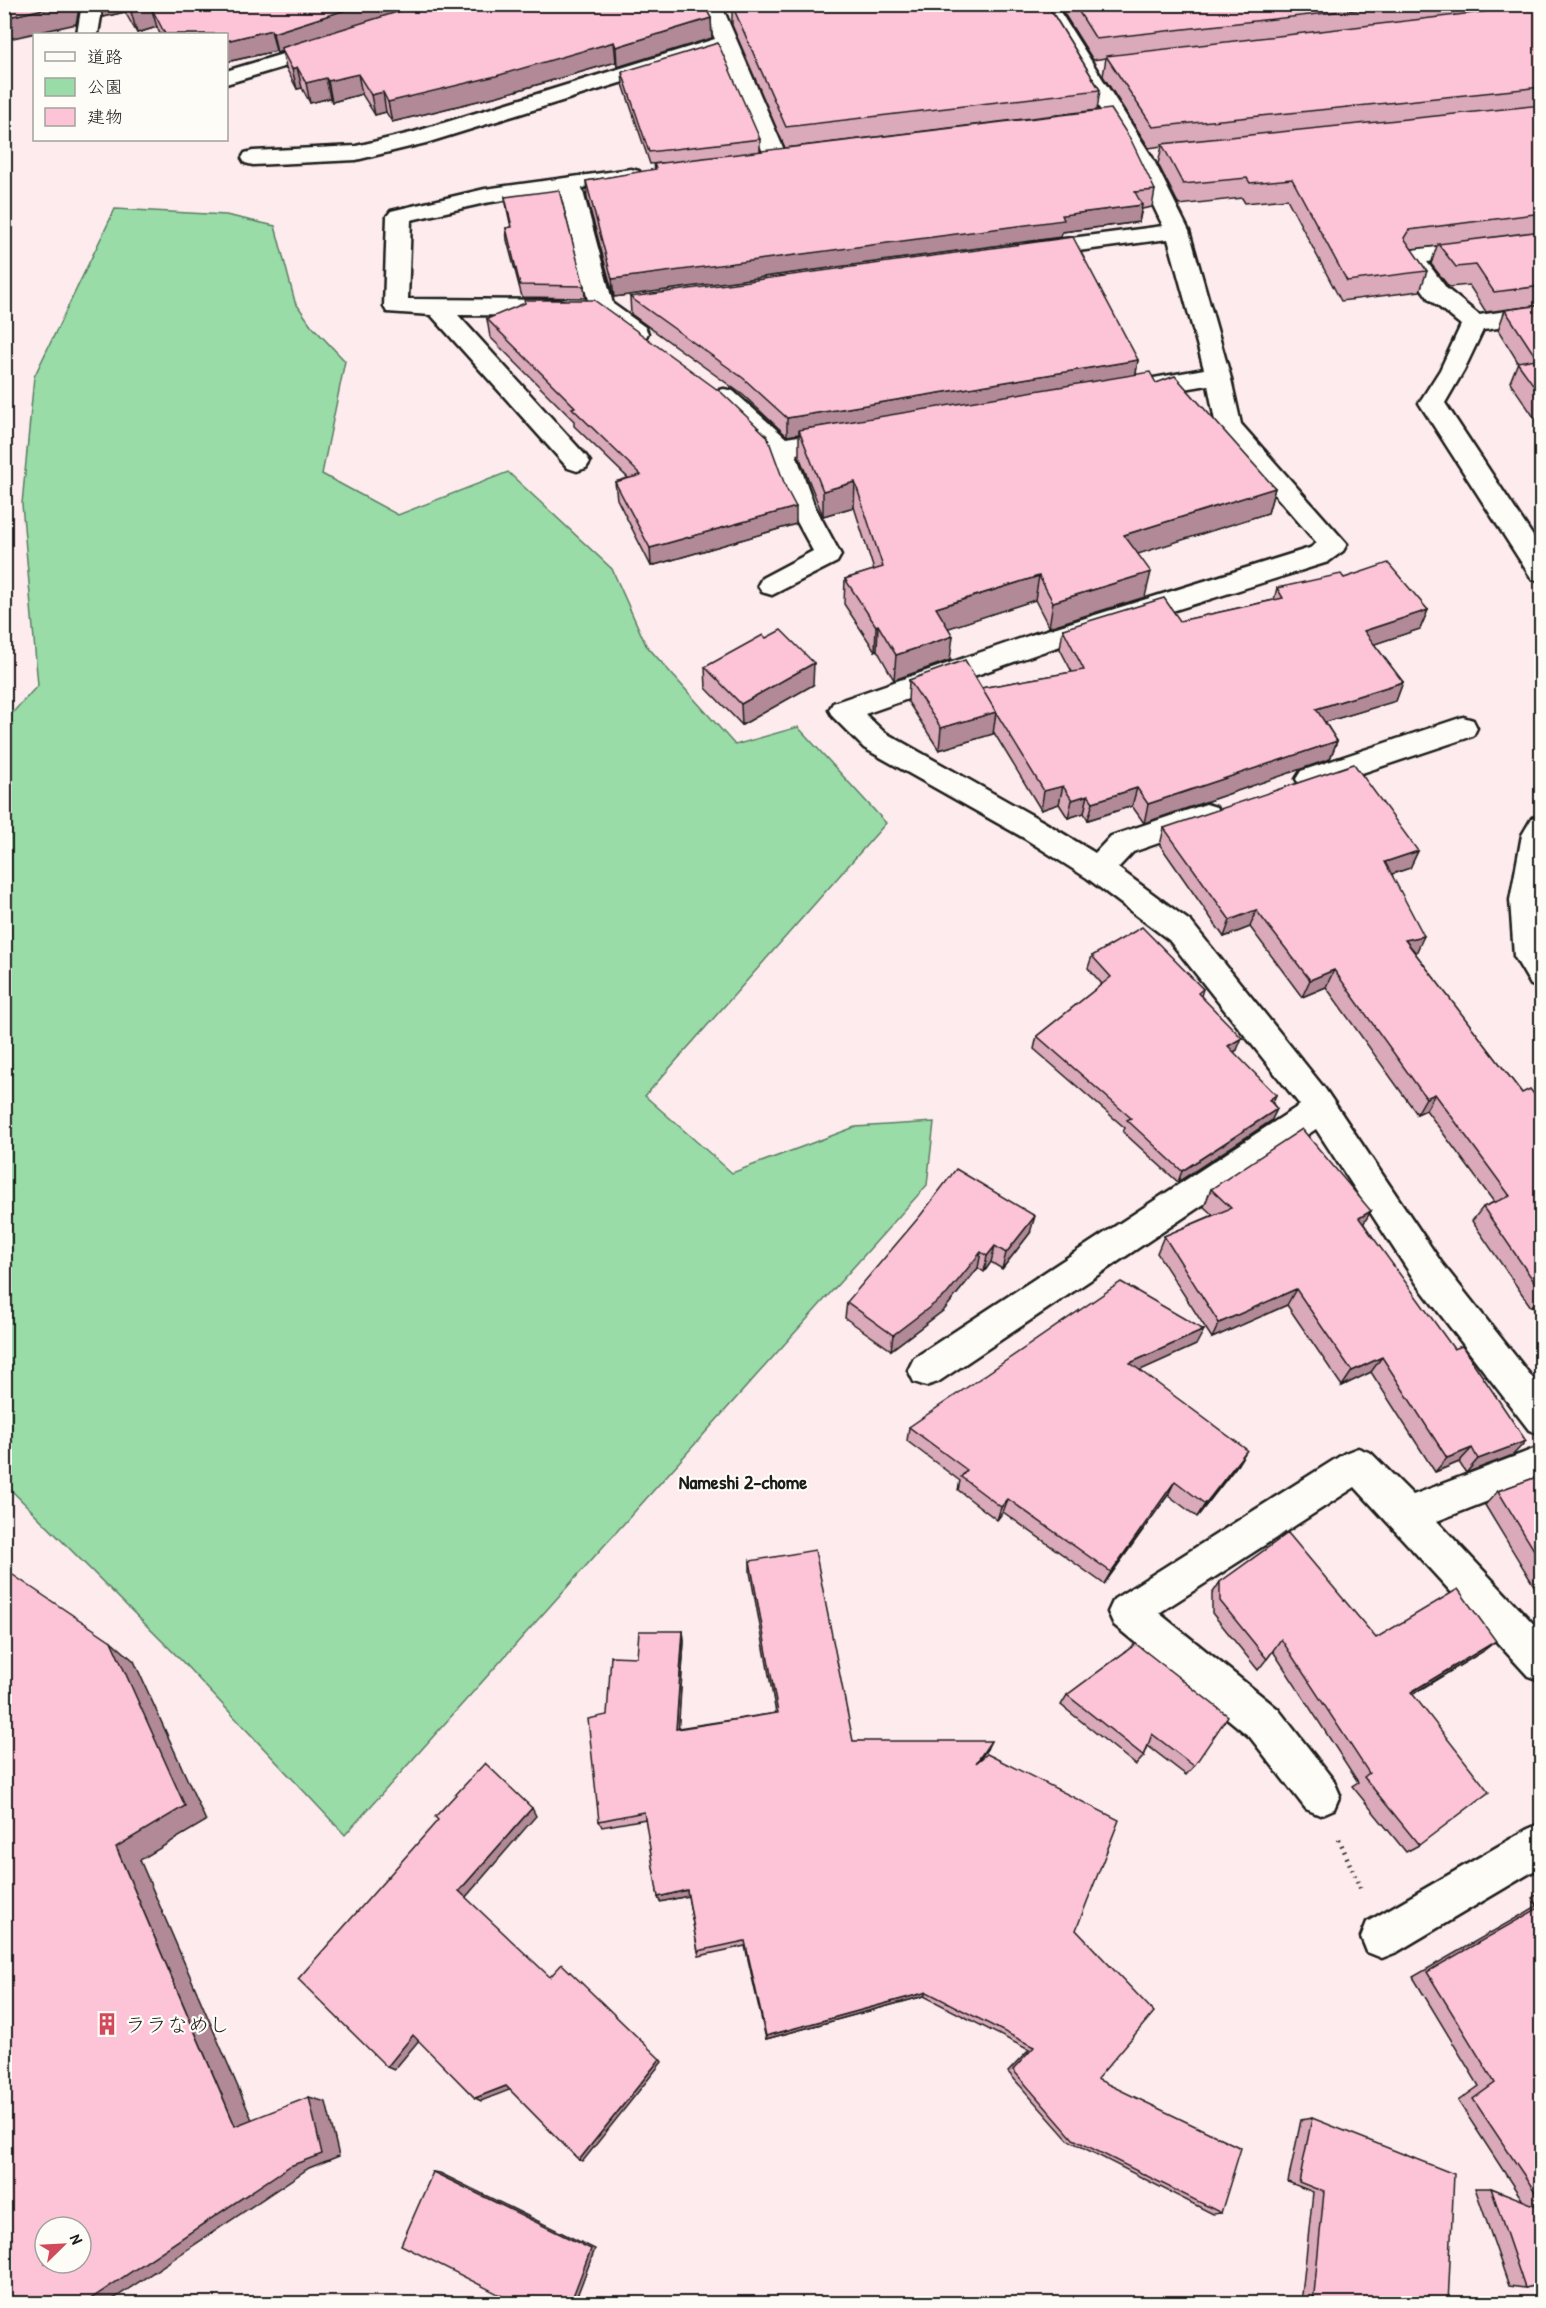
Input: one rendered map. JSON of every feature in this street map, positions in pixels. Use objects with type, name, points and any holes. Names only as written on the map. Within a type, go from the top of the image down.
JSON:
[{"type":"street","points":[[88,33],[93,4]]},
{"type":"street","points":[[1044,4],[1115,117],[1152,156],[1177,231],[1218,375],[1229,426],[1334,544],[1319,555],[1041,642],[843,710],[874,740],[1034,830],[1098,870],[1180,930],[1320,1109],[1428,1273],[1542,1418]]},
{"type":"street","points":[[712,12],[736,16]]},
{"type":"street","points":[[712,12],[777,159]]},
{"type":"street","points":[[228,77],[345,42]]},
{"type":"street","points":[[253,158],[356,153],[418,138],[725,43]]},
{"type":"street","points":[[1086,69],[1109,66]]},
{"type":"street","points":[[1092,120],[1115,117]]},
{"type":"street","points":[[637,303],[602,308],[396,307],[399,216],[485,196],[650,174]]},
{"type":"street","points":[[569,183],[602,308],[658,349]]},
{"type":"street","points":[[1013,253],[1177,231]]},
{"type":"street","points":[[1542,241],[1411,257],[1438,294],[1474,323],[1542,314]]},
{"type":"street","points":[[438,308],[576,462]]},
{"type":"street","points":[[1474,323],[1452,370],[1432,403],[1542,572]]},
{"type":"street","points":[[1112,393],[1218,375]]},
{"type":"street","points":[[705,383],[733,403],[781,448],[801,505],[828,555],[772,585]]},
{"type":"street","points":[[781,448],[864,435]]},
{"type":"street","points":[[1287,788],[1463,728]]},
{"type":"street","points":[[1098,870],[1122,844],[1232,806]]},
{"type":"street","points":[[1542,826],[1537,835],[1525,900],[1529,956],[1542,976]]},
{"type":"street","points":[[926,1370],[1320,1109]]},
{"type":"street","points":[[1407,1515],[1542,1463]]},
{"type":"street","points":[[1320,1795],[1264,1723],[1126,1612],[1358,1465],[1542,1662]]},
{"type":"street","points":[[1382,1937],[1542,1843]]},
{"type":"path","points":[[1320,1795],[1382,1937]]},
{"type":"green space","points":[[115,209],[226,215],[275,226],[295,302],[311,325],[345,361],[322,474],[398,515],[508,472],[612,569],[646,645],[735,745],[798,727],[886,823],[645,1096],[732,1173],[855,1127],[934,1122],[927,1185],[345,1835],[178,1657],[5,1484],[4,722],[38,685],[22,504],[34,377]]},
{"type":"building","points":[[4,4],[65,4],[4,18]]},
{"type":"building","points":[[127,4],[364,4],[273,33],[271,30],[228,41],[228,33],[164,33],[151,7],[131,12]]},
{"type":"building","points":[[423,4],[703,4],[711,18],[616,47],[614,42],[496,76],[388,102],[383,92],[371,95],[358,74],[306,83],[297,67],[292,69],[281,48]]},
{"type":"building","points":[[1047,4],[1100,90],[786,127],[732,5]]},
{"type":"building","points":[[1074,4],[1406,4],[1096,39]]},
{"type":"building","points":[[1542,5],[1542,87],[1153,127],[1106,56]]},
{"type":"building","points":[[718,43],[760,139],[649,152],[622,72]]},
{"type":"building","points":[[1542,105],[1542,213],[1409,230],[1404,238],[1427,271],[1347,281],[1292,179],[1250,183],[1247,178],[1183,184],[1162,144]]},
{"type":"building","points":[[1111,109],[1131,140],[1155,190],[1135,192],[1142,205],[1062,215],[1064,220],[612,279],[586,181],[656,169],[654,164]]},
{"type":"building","points":[[559,190],[584,286],[520,285],[506,228],[512,227],[505,197]]},
{"type":"building","points":[[1542,231],[1542,286],[1494,292],[1476,265],[1456,267],[1438,244]]},
{"type":"building","points":[[1073,237],[1138,360],[787,418],[743,378],[630,297]]},
{"type":"building","points":[[524,300],[594,300],[722,393],[767,436],[786,488],[796,507],[650,548],[615,482],[641,475],[572,408],[575,407],[487,319],[525,303]]},
{"type":"building","points":[[1542,305],[1542,397],[1517,362],[1537,359],[1505,310]]},
{"type":"building","points":[[1150,372],[1156,383],[1175,376],[1275,488],[1124,535],[1151,572],[1053,602],[1039,576],[936,608],[953,636],[896,655],[845,579],[883,567],[855,482],[823,491],[799,430]]},
{"type":"building","points":[[1388,563],[1428,610],[1364,631],[1403,682],[1316,709],[1337,741],[1148,804],[1137,788],[1093,802],[1088,795],[1072,800],[1063,786],[1044,791],[981,688],[1084,670],[1063,629],[1164,598],[1180,621],[1283,598],[1277,588],[1341,574],[1344,578]]},
{"type":"building","points":[[781,630],[814,663],[741,704],[705,667],[763,635],[766,638]]},
{"type":"building","points":[[965,660],[996,712],[941,728],[909,680]]},
{"type":"building","points":[[1354,764],[1418,851],[1385,862],[1424,936],[1405,940],[1522,1093],[1530,1089],[1542,1104],[1542,1293],[1483,1207],[1510,1196],[1435,1094],[1426,1098],[1334,970],[1310,980],[1256,910],[1230,920],[1164,828]]},
{"type":"building","points":[[1142,927],[1203,989],[1198,993],[1242,1038],[1228,1046],[1276,1095],[1269,1100],[1277,1109],[1182,1171],[1127,1120],[1131,1118],[1037,1036],[1111,977],[1092,956]]},
{"type":"building","points":[[1302,1129],[1371,1211],[1359,1218],[1454,1349],[1462,1346],[1526,1441],[1478,1459],[1472,1448],[1447,1458],[1382,1357],[1352,1371],[1296,1289],[1219,1323],[1164,1236],[1231,1208],[1211,1189]]},
{"type":"building","points":[[956,1169],[1035,1216],[1006,1253],[995,1246],[987,1256],[981,1252],[947,1294],[893,1335],[847,1302],[920,1216]]},
{"type":"building","points":[[1121,1282],[1204,1330],[1130,1363],[1247,1450],[1205,1504],[1175,1481],[1111,1572],[1008,1499],[1001,1507],[961,1477],[967,1470],[909,1427]]},
{"type":"building","points":[[1542,1475],[1542,1563],[1498,1491]]},
{"type":"building","points":[[1288,1533],[1376,1638],[1458,1589],[1496,1641],[1411,1692],[1489,1792],[1419,1845],[1364,1777],[1369,1773],[1281,1639],[1267,1659],[1220,1601],[1220,1582]]},
{"type":"building","points":[[815,1550],[853,1741],[991,1741],[976,1763],[987,1754],[1119,1820],[1076,1930],[1154,2012],[1097,2079],[1241,2148],[1221,2213],[1073,2139],[1013,2070],[1034,2047],[927,1992],[766,2036],[745,1941],[698,1951],[687,1890],[658,1897],[644,1812],[599,1821],[588,1719],[607,1715],[611,1656],[637,1657],[639,1631],[683,1631],[676,1729],[778,1713],[750,1561]]},
{"type":"building","name":"ララなめし","points":[[4,1569],[111,1641],[185,1806],[116,1847],[235,2126],[309,2097],[322,2154],[290,2166],[83,2304],[4,2304]]},
{"type":"building","points":[[1136,1644],[1228,1716],[1194,1766],[1152,1734],[1144,1756],[1067,1695]]},
{"type":"building","points":[[485,1763],[532,1808],[459,1891],[550,1977],[562,1964],[660,2059],[579,2160],[506,2086],[475,2098],[413,2035],[387,2067],[298,1979],[438,1820],[435,1817]]},
{"type":"building","points":[[1542,1906],[1542,2202],[1473,2099],[1495,2083],[1427,1972]]},
{"type":"building","points":[[1312,2118],[1454,2174],[1448,2304],[1313,2304],[1324,2192],[1299,2182]]},
{"type":"building","points":[[433,2172],[591,2249],[570,2304],[518,2304],[401,2245]]},
{"type":"building","points":[[1491,2188],[1542,2208],[1542,2284],[1525,2288]]},
{"type":"place","name":"ララなめし","points":[[107,2024]]},
{"type":"district","name":"Nameshi 2-chome","points":[[743,1481]]}]
